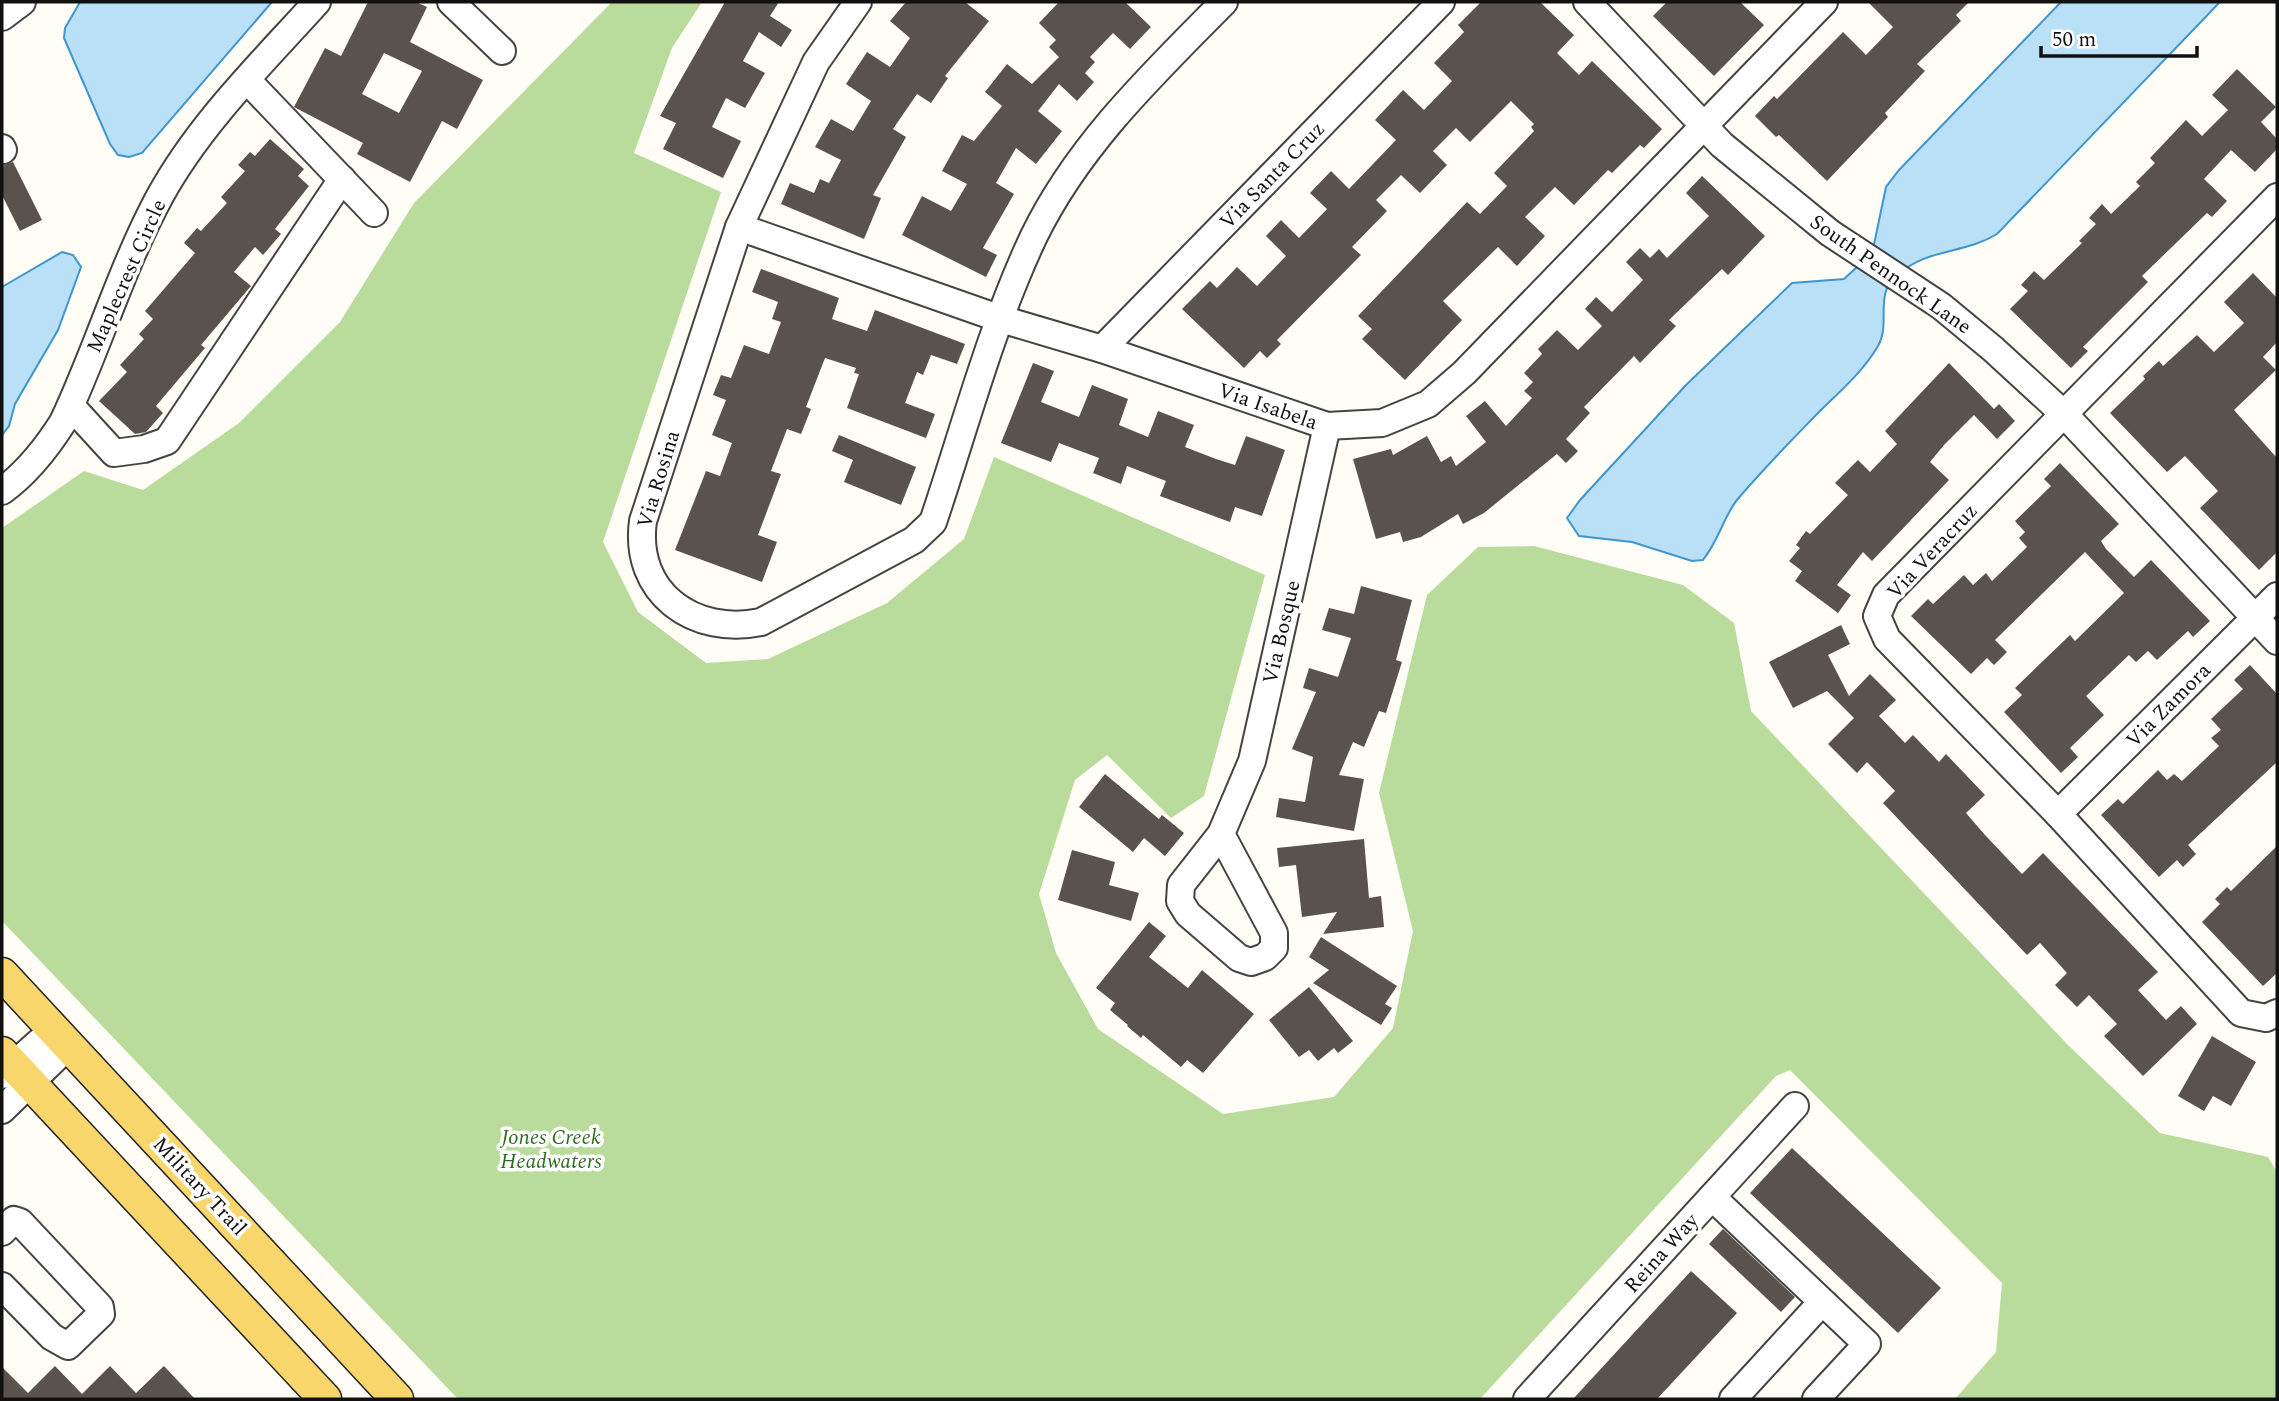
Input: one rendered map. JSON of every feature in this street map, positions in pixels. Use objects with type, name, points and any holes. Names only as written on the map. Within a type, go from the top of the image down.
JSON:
[{"type":"main road","name":"Military Trail","points":[[2,974],[397,1399]]},
{"type":"main road","points":[[12,1069],[325,1399]]},
{"type":"street","points":[[2,17],[22,2]]},
{"type":"street","name":"Maplecrest Circle","points":[[2,491],[27,470],[47,447],[71,406],[134,248],[161,196],[212,120],[317,2]]},
{"type":"street","points":[[451,2],[502,51]]},
{"type":"street","name":"Via Rosina","points":[[858,2],[816,62],[739,227],[643,521],[640,544],[653,580],[679,609],[708,624],[738,627],[761,622],[914,540],[933,522],[1001,319]]},
{"type":"street","points":[[1001,319],[1034,236],[1065,183],[1114,114],[1224,2]]},
{"type":"street","name":"Via Santa Cruz","points":[[1102,349],[1441,2]]},
{"type":"street","name":"South Pennock Lane","points":[[1587,2],[1722,145],[1830,233],[1941,306],[1993,348],[2065,415],[2277,641]]},
{"type":"street","name":"Via Isabela","points":[[739,227],[1001,319],[1102,349],[1327,426],[1381,423],[1428,404],[1464,373],[1824,2]]},
{"type":"street","points":[[247,79],[374,213]]},
{"type":"street","points":[[71,406],[114,453],[144,449],[167,441],[342,179]]},
{"type":"street","name":"Via Veracruz","points":[[2277,197],[1886,595],[1877,616],[1886,639],[2058,814],[2241,1013],[2266,1018],[2277,1013]]},
{"type":"street","name":"Via Bosque","points":[[1221,834],[1274,933],[1274,948],[1265,957],[1251,962],[1239,958],[1188,914],[1180,901],[1181,885],[1221,834],[1252,761],[1327,426]]},
{"type":"street","name":"Via Zamora","points":[[2058,814],[2277,596]]},
{"type":"street","points":[[2,1110],[12,1069],[61,1037]]},
{"type":"street","name":"Reina Way","points":[[1527,1399],[1795,1106]]},
{"type":"street","points":[[1712,1197],[1867,1344],[1816,1399]]},
{"type":"street","points":[[2,1232],[14,1220],[20,1222],[100,1307],[101,1314],[68,1346],[52,1337],[2,1286]]},
{"type":"street","points":[[1733,1399],[1822,1302]]},
{"type":"green space","name":"Jones Creek Headwaters","points":[[612,2],[702,2],[672,48],[634,153],[721,192],[603,542],[638,612],[706,663],[768,659],[887,603],[964,539],[994,457],[1265,575],[1204,796],[1171,818],[1107,755],[1075,780],[1039,894],[1056,953],[1098,1029],[1223,1114],[1334,1097],[1393,1028],[1413,931],[1379,793],[1427,595],[1478,547],[1534,546],[1683,585],[1734,623],[1751,711],[2068,1045],[2160,1133],[2268,1157],[2277,1172],[2277,1399],[1955,1399],[1996,1352],[2002,1283],[1790,1070],[1776,1076],[1480,1399],[458,1399],[2,921],[2,528],[84,471],[143,490],[239,423],[340,322],[414,203]]},
{"type":"water","points":[[80,2],[272,2],[142,153],[129,157],[118,155],[110,144],[64,38],[65,28]]},
{"type":"water","points":[[2061,2],[2220,2],[1997,234],[1984,241],[1921,260],[1896,276],[1886,292],[1882,337],[1872,356],[1737,500],[1703,560],[1692,561],[1632,542],[1579,536],[1567,518],[1580,500],[1686,385],[1792,283],[1844,279],[1858,266],[1873,249],[1886,187],[1899,170]]},
{"type":"water","points":[[62,252],[73,255],[81,267],[58,330],[15,404],[9,426],[2,435],[2,287]]},
{"type":"building","points":[[368,2],[416,2],[427,7],[410,42],[483,80],[457,129],[442,121],[410,182],[357,154],[363,143],[294,107],[325,48],[341,56]],"holes":[[[384,53],[422,71],[399,113],[362,94]]]},
{"type":"building","points":[[725,2],[779,2],[770,16],[792,30],[781,47],[759,32],[743,61],[765,73],[745,108],[726,98],[712,127],[741,141],[723,178],[663,149],[676,123],[660,116]]},
{"type":"building","points":[[906,2],[965,2],[989,21],[945,76],[948,78],[931,103],[917,94],[893,129],[906,137],[873,195],[881,198],[864,239],[781,204],[790,183],[814,193],[820,179],[829,183],[841,160],[815,147],[831,119],[853,131],[871,101],[846,84],[867,52],[890,67],[910,38],[890,21]]},
{"type":"building","points":[[1059,2],[1125,2],[1151,27],[1130,49],[1113,33],[1090,57],[1095,62],[1085,73],[1094,82],[1077,101],[1059,84],[1038,111],[1062,131],[1036,164],[1016,148],[996,183],[1014,194],[983,248],[997,255],[986,277],[902,235],[922,196],[951,211],[967,184],[942,171],[962,135],[974,141],[1002,106],[985,92],[1007,64],[1032,84],[1059,57],[1049,47],[1056,40],[1039,23]]},
{"type":"building","points":[[1481,2],[1540,2],[1574,35],[1557,53],[1579,75],[1592,61],[1662,129],[1644,148],[1640,145],[1612,173],[1608,170],[1574,205],[1555,187],[1525,217],[1545,236],[1517,266],[1498,247],[1443,301],[1462,320],[1405,380],[1362,339],[1372,329],[1358,316],[1467,202],[1480,214],[1507,186],[1494,173],[1534,131],[1531,127],[1534,124],[1511,101],[1470,142],[1456,128],[1433,151],[1447,165],[1420,193],[1401,175],[1376,200],[1387,211],[1352,247],[1361,255],[1277,340],[1281,344],[1267,358],[1260,351],[1244,368],[1182,309],[1210,281],[1217,288],[1237,267],[1257,286],[1286,256],[1266,236],[1281,220],[1299,238],[1327,209],[1310,193],[1331,171],[1349,189],[1396,140],[1375,120],[1403,90],[1424,110],[1452,81],[1434,63],[1464,32],[1458,25]]},
{"type":"building","points":[[1667,2],[1740,2],[1764,25],[1714,76],[1653,16]]},
{"type":"building","points":[[1868,2],[1969,2],[1956,15],[1961,21],[1917,64],[1925,71],[1885,113],[1888,117],[1827,181],[1755,116],[1774,96],[1777,99],[1843,32],[1866,55],[1893,27]]},
{"type":"building","points":[[2237,69],[2276,107],[2261,122],[2277,139],[2277,149],[2255,172],[2231,150],[2204,179],[2227,201],[2212,217],[2207,213],[2142,276],[2148,282],[2083,347],[2088,351],[2071,368],[2010,309],[2028,291],[2021,285],[2034,271],[2044,280],[2082,243],[2079,241],[2096,224],[2089,218],[2102,204],[2111,214],[2140,186],[2136,182],[2155,163],[2150,158],[2186,120],[2202,136],[2228,110],[2212,95]]},
{"type":"building","points":[[270,139],[304,169],[298,176],[309,186],[275,229],[281,234],[263,255],[255,247],[234,272],[251,286],[201,345],[205,348],[156,406],[163,413],[146,432],[135,434],[99,401],[127,372],[120,365],[144,339],[139,334],[153,319],[145,311],[195,253],[184,243],[197,228],[201,231],[227,203],[221,197],[245,171],[238,165],[250,152],[255,156]]},
{"type":"building","points":[[13,162],[42,220],[20,231],[2,195],[2,166]]},
{"type":"building","points":[[1702,176],[1765,236],[1728,275],[1722,269],[1669,320],[1676,326],[1640,363],[1634,356],[1584,407],[1590,413],[1566,439],[1578,451],[1566,463],[1557,454],[1484,513],[1463,524],[1458,514],[1421,537],[1403,542],[1400,532],[1376,539],[1353,459],[1391,449],[1393,455],[1427,436],[1441,462],[1451,456],[1456,466],[1486,442],[1466,416],[1485,401],[1506,426],[1532,398],[1524,391],[1533,382],[1524,373],[1542,354],[1538,349],[1557,330],[1578,350],[1602,326],[1585,309],[1596,297],[1612,312],[1643,280],[1626,262],[1640,248],[1650,258],[1659,249],[1667,258],[1709,216],[1686,193]]},
{"type":"building","points":[[761,269],[839,298],[832,319],[867,331],[875,310],[965,344],[957,364],[931,355],[923,375],[917,372],[905,403],[935,414],[926,438],[847,408],[859,374],[854,373],[856,368],[825,358],[806,407],[811,409],[801,434],[787,429],[771,471],[781,474],[758,535],[777,542],[762,582],[675,550],[706,471],[720,476],[732,443],[712,435],[726,400],[713,395],[721,375],[731,378],[744,345],[769,354],[781,322],[772,319],[778,302],[752,292]]},
{"type":"building","points":[[2253,273],[2277,298],[2277,342],[2263,357],[2276,370],[2234,410],[2277,458],[2277,552],[2259,570],[2200,508],[2218,491],[2185,456],[2167,472],[2110,413],[2145,379],[2143,376],[2159,361],[2163,366],[2197,335],[2214,352],[2244,323],[2224,302]]},
{"type":"building","points":[[1033,363],[1054,371],[1041,402],[1079,417],[1092,385],[1128,399],[1119,425],[1148,437],[1158,411],[1194,425],[1185,447],[1235,465],[1246,436],[1285,450],[1262,516],[1235,507],[1230,522],[1192,508],[1160,496],[1166,481],[1127,466],[1121,484],[1093,473],[1099,458],[1059,443],[1051,462],[1001,443]]},
{"type":"building","points":[[1949,363],[1994,409],[1999,404],[2015,421],[1997,439],[1974,415],[1944,445],[1930,462],[1949,480],[1872,561],[1863,552],[1837,585],[1851,595],[1838,613],[1795,581],[1802,571],[1789,561],[1800,548],[1796,545],[1806,531],[1810,534],[1848,495],[1835,483],[1858,460],[1870,472],[1897,444],[1885,431]]},
{"type":"building","points":[[839,435],[916,467],[901,505],[844,482],[853,460],[832,451]]},
{"type":"building","points":[[2060,463],[2119,524],[2101,541],[2106,549],[2134,577],[2151,560],[2210,621],[2193,637],[2188,631],[2157,660],[2148,651],[2136,662],[2129,655],[2086,696],[2104,715],[2070,748],[2078,757],[2061,773],[2004,712],[2022,695],[2015,688],[2070,635],[2075,641],[2124,593],[2085,552],[1995,640],[2007,652],[1994,665],[1987,658],[1971,674],[1911,616],[1928,599],[1933,604],[1964,575],[1973,585],[1986,573],[1992,581],[2027,547],[2019,538],[2025,532],[2015,521],[2051,486],[2044,479]]},
{"type":"building","points":[[1361,586],[1412,600],[1396,660],[1402,662],[1386,713],[1379,711],[1364,747],[1353,742],[1339,775],[1364,779],[1354,831],[1276,817],[1279,798],[1305,802],[1313,757],[1292,749],[1316,692],[1303,688],[1309,668],[1338,677],[1351,638],[1322,630],[1329,608],[1354,614]]},
{"type":"building","points":[[1841,625],[1850,644],[1828,655],[1849,696],[1870,674],[1896,700],[1879,716],[1905,743],[1913,735],[1939,762],[1946,754],[1985,795],[1966,813],[1985,835],[2022,874],[2043,853],[2158,972],[2138,990],[2166,1020],[2181,1006],[2197,1024],[2143,1076],[2104,1036],[2117,1024],[2089,995],[2077,1007],[2055,985],[2067,973],[2040,943],[2027,955],[1883,803],[1895,791],[1867,762],[1857,773],[1828,744],[1854,718],[1827,691],[1793,708],[1769,662]]},
{"type":"building","points":[[2250,665],[2277,694],[2277,762],[2188,845],[2196,854],[2183,867],[2177,860],[2159,877],[2101,815],[2118,799],[2123,804],[2158,770],[2167,780],[2174,774],[2182,781],[2219,746],[2211,738],[2221,730],[2211,719],[2243,689],[2234,680]]},
{"type":"building","points":[[1105,774],[1159,819],[1162,815],[1184,833],[1165,856],[1144,838],[1133,852],[1079,807]]},
{"type":"building","points":[[1364,839],[1369,898],[1381,896],[1384,927],[1323,934],[1337,912],[1302,917],[1296,865],[1279,867],[1277,848]]},
{"type":"building","points":[[2277,846],[2277,973],[2263,986],[2202,922],[2220,904],[2215,899],[2227,887],[2231,891]]},
{"type":"building","points":[[1072,850],[1115,862],[1109,885],[1139,893],[1131,921],[1058,900]]},
{"type":"building","points":[[1149,922],[1166,936],[1149,957],[1188,988],[1202,970],[1254,1014],[1203,1073],[1187,1060],[1181,1067],[1143,1035],[1141,1038],[1110,1010],[1115,1003],[1096,988]]},
{"type":"building","points":[[1321,937],[1397,986],[1385,1004],[1392,1008],[1381,1025],[1313,983],[1329,970],[1309,957]]},
{"type":"building","points":[[1309,987],[1353,1041],[1338,1053],[1334,1048],[1318,1061],[1309,1050],[1299,1057],[1269,1020]]},
{"type":"building","points":[[2212,1036],[2256,1062],[2231,1106],[2213,1096],[2204,1111],[2178,1096]]},
{"type":"building","points":[[1792,1148],[1941,1288],[1898,1333],[1750,1193]]},
{"type":"building","points":[[1723,1229],[1795,1297],[1781,1312],[1709,1244]]},
{"type":"building","points":[[1691,1271],[1737,1313],[1657,1399],[1573,1399]]},
{"type":"building","points":[[55,1366],[82,1394],[110,1366],[136,1393],[164,1366],[195,1399],[2,1399],[2,1367],[28,1393]]}]
